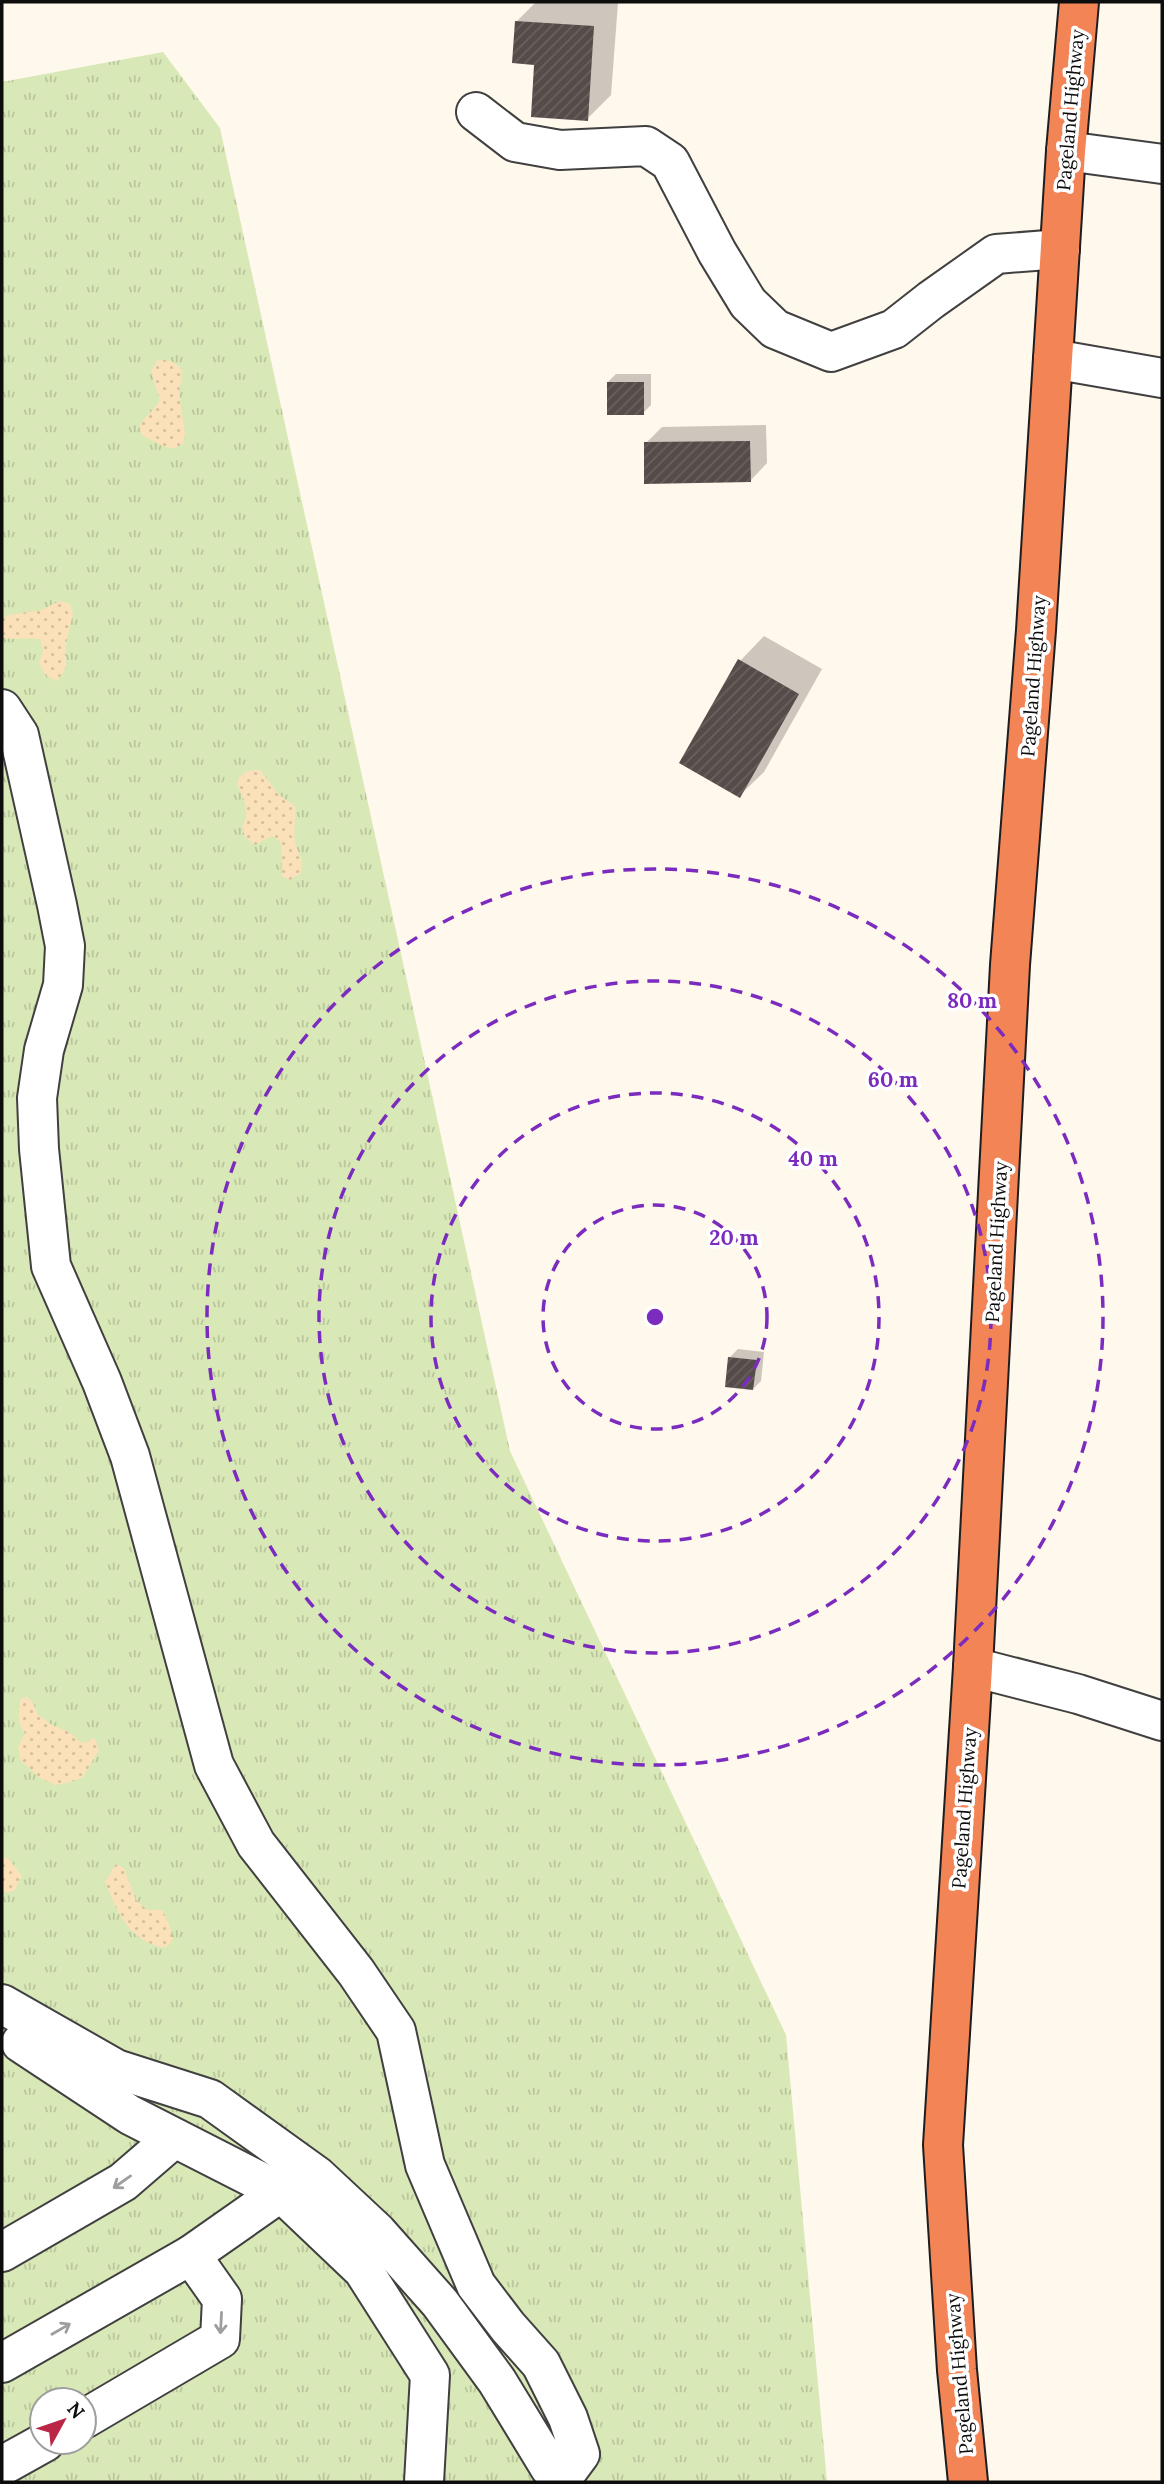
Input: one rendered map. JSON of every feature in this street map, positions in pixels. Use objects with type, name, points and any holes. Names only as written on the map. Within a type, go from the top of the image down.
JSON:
[{"type":"highway","name":"Pageland Highway","points":[[968,2482],[957,2370],[943,2144],[973,1667],[1010,965],[1037,630],[1066,152],[1079,2]]},
{"type":"lane","points":[[476,113],[514,142],[560,150],[646,146],[670,162],[748,303],[775,329],[831,352],[894,329],[996,254],[1060,249]]},
{"type":"lane","points":[[1066,152],[1162,163]]},
{"type":"lane","points":[[1053,359],[1162,378]]},
{"type":"lane","points":[[2,709],[19,735],[65,946],[63,985],[44,1050],[37,1098],[39,1149],[51,1266],[102,1381],[130,1456],[214,1765],[256,1844],[356,1972],[396,2031],[425,2165],[476,2285],[541,2364],[568,2418],[580,2454],[566,2473],[550,2468],[497,2381],[440,2303],[377,2232],[317,2176],[209,2099],[116,2069],[2,2004]]},
{"type":"lane","points":[[973,1667],[1077,1694],[1162,1721]]},
{"type":"lane","points":[[2,2030],[130,2115],[281,2192],[363,2270],[430,2375],[424,2482]]},
{"type":"lane","points":[[2,2252],[123,2182],[174,2138]]},
{"type":"lane","points":[[2,2363],[191,2255],[281,2192]]},
{"type":"lane","points":[[98,2411],[220,2339],[222,2299],[191,2255]]},
{"type":"lane","points":[[2,2466],[28,2451]]},
{"type":"green space","points":[[163,52],[220,128],[510,1451],[786,2035],[827,2482],[2,2482],[2,82]]},
{"type":"sand","points":[[158,360],[172,362],[182,372],[179,393],[185,434],[183,444],[175,448],[164,447],[142,435],[139,426],[160,400],[151,371]]},
{"type":"sand","points":[[60,601],[70,604],[73,614],[66,643],[66,668],[57,681],[46,676],[39,663],[43,651],[40,639],[2,637],[2,619],[9,615],[41,610]]},
{"type":"sand","points":[[260,770],[278,794],[296,807],[294,838],[301,858],[301,873],[290,880],[282,876],[280,841],[272,836],[255,845],[245,837],[242,827],[246,811],[237,785],[239,777],[247,771]]},
{"type":"sand","points":[[27,1697],[38,1715],[52,1725],[69,1732],[82,1743],[95,1738],[99,1750],[83,1777],[55,1785],[40,1778],[21,1761],[18,1747],[25,1733],[19,1721],[19,1708],[21,1699]]},
{"type":"sand","points":[[2,1857],[8,1858],[22,1876],[14,1891],[2,1893]]},
{"type":"sand","points":[[116,1864],[124,1868],[136,1900],[147,1910],[162,1910],[173,1939],[166,1948],[143,1940],[120,1915],[105,1882]]},
{"type":"building","points":[[515,21],[594,26],[588,121],[531,117],[534,65],[512,63]]},
{"type":"building","points":[[607,382],[644,382],[644,415],[607,415]]},
{"type":"building","points":[[750,441],[751,482],[644,484],[644,442]]},
{"type":"building","points":[[738,659],[799,694],[740,798],[679,763]]},
{"type":"building","points":[[728,1357],[757,1360],[753,1390],[725,1387]]}]
